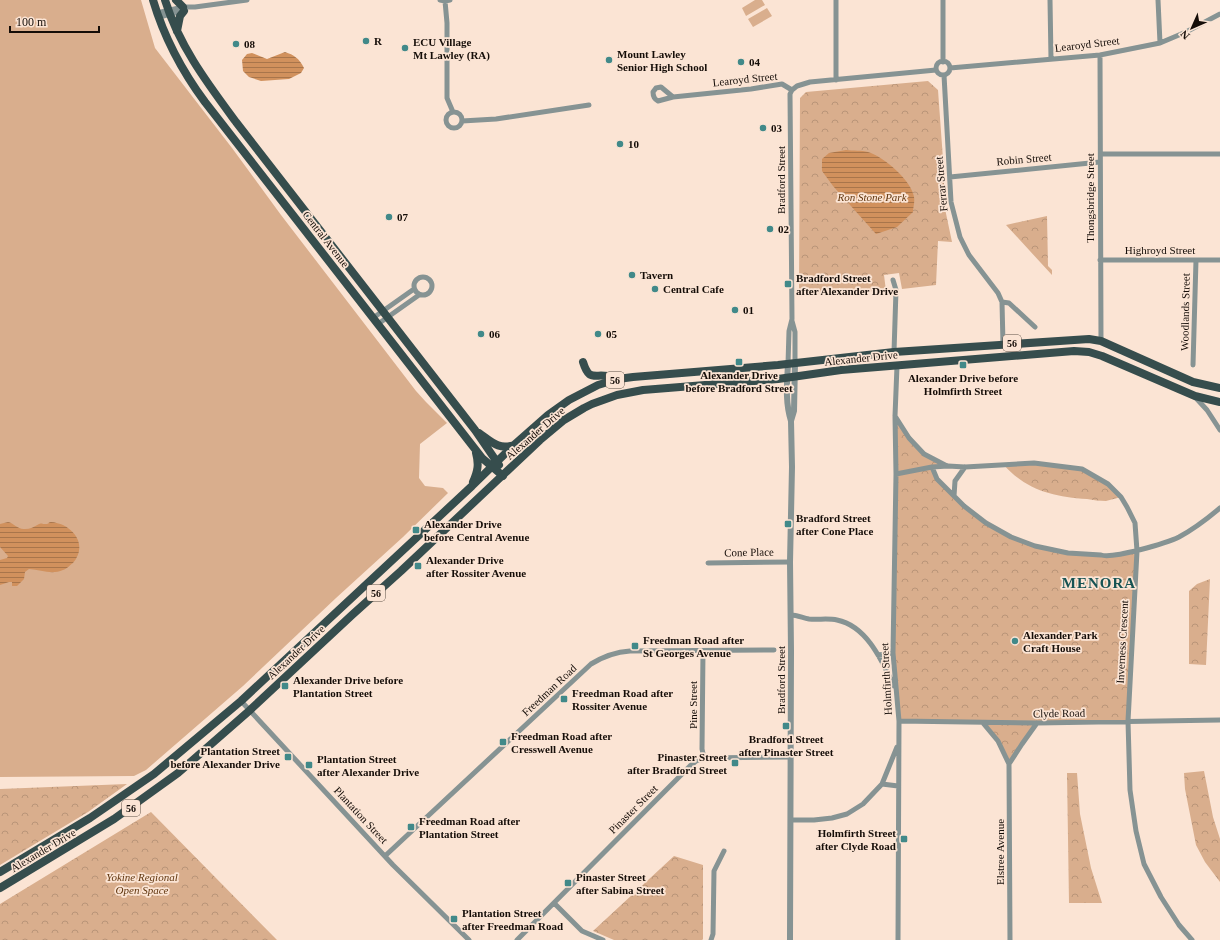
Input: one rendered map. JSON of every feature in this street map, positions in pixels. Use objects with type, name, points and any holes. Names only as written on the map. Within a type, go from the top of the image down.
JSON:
[{"type":"main road","name":"Central Avenue","points":[[153,0],[173,52],[196,89],[475,450],[494,464],[504,475]]},
{"type":"main road","name":"Central Avenue","points":[[165,0],[176,31],[199,70],[236,122],[475,430],[494,464]]},
{"type":"main road","points":[[176,0],[183,9],[176,31]]},
{"type":"main road","name":"Alexander Drive","points":[[0,872],[90,818],[149,778],[241,701],[514,445],[548,415],[569,400],[598,385],[618,379],[791,364],[894,352],[1089,339],[1101,341],[1193,382],[1220,388]]},
{"type":"main road","name":"Alexander Drive","points":[[0,888],[114,819],[178,774],[250,711],[540,440],[556,426],[592,404],[617,395],[644,390],[791,377],[841,370],[1074,351],[1089,352],[1102,356],[1194,396],[1220,402]]},
{"type":"main road","points":[[583,362],[587,372],[593,376],[609,376],[618,379]]},
{"type":"main road","points":[[475,430],[498,446],[506,448],[514,445]]},
{"type":"main road","points":[[472,486],[477,473],[478,464],[475,450]]},
{"type":"street","points":[[158,15],[183,9],[247,0]]},
{"type":"street","points":[[445,0],[447,13],[447,98],[453,112]]},
{"type":"street","points":[[836,0],[836,80]]},
{"type":"street","points":[[943,0],[943,62]]},
{"type":"street","points":[[1050,0],[1051,59]]},
{"type":"street","points":[[1158,0],[1160,43]]},
{"type":"street","name":"Learoyd Street","points":[[950,68],[1100,55],[1160,43],[1186,32],[1220,14]]},
{"type":"street","name":"Thongsbridge Street","points":[[1100,55],[1101,341]]},
{"type":"street","points":[[943,62],[948,64],[950,68],[944,75],[939,74],[936,70],[938,64],[943,62]]},
{"type":"street","name":"Learoyd Street","points":[[673,97],[782,84],[792,90],[803,83],[936,70]]},
{"type":"street","name":"Ferrar Street","points":[[944,75],[951,202],[960,237],[969,255],[998,293],[1002,302],[1003,344]]},
{"type":"street","name":"Bradford Street","points":[[790,940],[791,421],[794,411],[791,364],[796,332],[792,319],[790,94],[792,90]]},
{"type":"street","points":[[462,121],[479,121],[589,105]]},
{"type":"street","points":[[453,112],[460,114],[462,121],[460,126],[456,128],[447,126],[445,121],[446,116],[453,112]]},
{"type":"street","points":[[1100,154],[1220,154]]},
{"type":"street","name":"Robin Street","points":[[950,176],[1100,162]]},
{"type":"street","name":"Highroyd Street","points":[[1100,260],[1220,260]]},
{"type":"street","name":"Woodlands Street","points":[[1193,365],[1196,260]]},
{"type":"street","points":[[376,321],[414,289],[415,281],[419,278],[425,277],[430,281],[432,286],[431,292],[425,296],[419,295],[385,314]]},
{"type":"street","points":[[893,280],[896,290],[894,352]]},
{"type":"street","points":[[414,289],[419,295]]},
{"type":"street","name":"Ferrar Street","points":[[1002,302],[1009,303],[1035,327]]},
{"type":"street","name":"Holmfirth Street","points":[[897,366],[895,416],[896,474],[894,653],[895,688],[899,721],[898,940]]},
{"type":"street","points":[[1194,396],[1207,410],[1220,430]]},
{"type":"street","points":[[895,416],[909,438],[924,454],[948,466]]},
{"type":"street","name":"Inverness Crescent","points":[[896,474],[932,467],[965,467],[1034,463],[1082,469],[1108,484],[1121,497],[1134,523],[1137,550],[1128,721],[1130,790],[1136,831],[1144,864],[1174,918],[1192,940]]},
{"type":"street","points":[[932,467],[937,479],[964,506],[986,523],[1011,537],[1035,546],[1068,553],[1101,555],[1106,557],[1178,538],[1202,524],[1220,508]]},
{"type":"street","points":[[954,496],[955,481],[965,467]]},
{"type":"street","name":"Cone Place","points":[[708,563],[790,562]]},
{"type":"street","points":[[791,615],[809,619],[831,620],[846,623],[865,638],[878,655],[895,688]]},
{"type":"street","name":"Freedman Road","points":[[385,856],[599,659],[607,655],[620,652],[647,650],[774,650]]},
{"type":"street","name":"Pine Street","points":[[703,651],[702,749],[704,758]]},
{"type":"street","points":[[878,655],[894,653]]},
{"type":"street","name":"Plantation Street","points":[[241,701],[385,856],[469,940]]},
{"type":"street","name":"Clyde Road","points":[[899,721],[1037,723],[1220,720]]},
{"type":"street","name":"Elstree Avenue","points":[[983,723],[998,741],[1010,764],[1010,940]]},
{"type":"street","points":[[1010,764],[1037,723]]},
{"type":"street","points":[[791,820],[832,818],[848,814],[864,804],[882,784],[898,744]]},
{"type":"street","points":[[704,758],[791,757]]},
{"type":"street","name":"Pinaster Street","points":[[517,940],[690,766],[696,761],[704,758]]},
{"type":"street","points":[[882,784],[898,786]]},
{"type":"street","points":[[711,940],[713,934],[714,871],[724,851]]},
{"type":"street","points":[[554,903],[582,930],[603,940]]},
{"type":"green space","points":[[0,0],[141,0],[155,48],[416,391],[447,423],[420,444],[419,478],[425,486],[443,488],[448,493],[243,686],[146,770],[134,776],[0,777]]},
{"type":"green space","points":[[755,0],[762,0],[765,5],[746,16],[742,8]]},
{"type":"green space","points":[[767,8],[772,16],[753,27],[748,19]]},
{"type":"green space","name":"Ron Stone Park","points":[[928,81],[938,90],[944,173],[944,204],[952,242],[938,241],[936,285],[902,289],[899,273],[884,275],[886,291],[799,294],[800,98],[806,92]]},
{"type":"green space","points":[[1047,216],[1048,266],[1052,270],[1052,275],[1006,225]]},
{"type":"green space","points":[[895,416],[924,454],[948,466],[932,467],[937,479],[986,523],[1035,546],[1106,557],[1137,551],[1128,721],[1037,723],[1009,764],[998,741],[983,723],[899,721],[895,688]]},
{"type":"green space","points":[[1034,463],[1082,469],[1108,484],[1121,497],[1104,501],[1075,498],[1041,491],[1022,481],[1004,465]]},
{"type":"green space","points":[[1210,579],[1206,665],[1189,664],[1189,591],[1197,584]]},
{"type":"green space","points":[[1204,771],[1213,817],[1220,839],[1220,882],[1205,862],[1196,845],[1185,789],[1184,773]]},
{"type":"green space","points":[[1067,773],[1077,773],[1080,814],[1091,868],[1102,903],[1069,903]]},
{"type":"green space","points":[[127,784],[88,812],[0,865],[0,789]]},
{"type":"green space","name":"Yokine Regional Open Space","points":[[151,812],[277,940],[0,940],[0,904]]},
{"type":"green space","points":[[674,856],[703,865],[702,940],[614,940],[593,931]]},
{"type":"shaded area","points":[[285,52],[298,59],[304,68],[301,73],[289,79],[261,81],[249,77],[243,71],[242,60],[247,54],[252,53],[267,59]]},
{"type":"shaded area","points":[[846,150],[866,151],[874,154],[896,170],[908,184],[914,197],[913,212],[897,227],[876,234],[833,186],[822,171],[822,159],[829,153]]},
{"type":"shaded area","points":[[8,522],[23,529],[29,529],[39,524],[48,524],[51,522],[69,528],[73,532],[78,542],[79,552],[77,558],[67,568],[55,572],[29,569],[25,572],[24,579],[17,586],[12,586],[12,582],[0,585],[0,560],[7,558],[8,556],[0,547],[0,524]]},
{"type":"place","name":"R","points":[[366,41]]},
{"type":"place","name":"08","points":[[236,44]]},
{"type":"place","name":"ECU Village Mt Lawley (RA)","points":[[405,48]]},
{"type":"place","name":"Mount Lawley Senior High School","points":[[609,60]]},
{"type":"place","name":"04","points":[[741,62]]},
{"type":"place","name":"03","points":[[763,128]]},
{"type":"place","name":"10","points":[[620,144]]},
{"type":"place","name":"07","points":[[389,217]]},
{"type":"place","name":"02","points":[[770,229]]},
{"type":"place","name":"Tavern","points":[[632,275]]},
{"type":"place","name":"Bradford Street after Alexander Drive","points":[[788,284]]},
{"type":"place","name":"Central Cafe","points":[[655,289]]},
{"type":"place","name":"01","points":[[735,310]]},
{"type":"place","name":"06","points":[[481,334]]},
{"type":"place","name":"05","points":[[598,334]]},
{"type":"place","name":"Alexander Drive before Bradford Street","points":[[739,362]]},
{"type":"place","name":"Alexander Drive before Holmfirth Street","points":[[963,365]]},
{"type":"place","name":"Bradford Street after Cone Place","points":[[788,524]]},
{"type":"place","name":"Alexander Drive before Central Avenue","points":[[416,530]]},
{"type":"place","name":"Alexander Drive after Rossiter Avenue","points":[[418,566]]},
{"type":"place","name":"Alexander Park Craft House","points":[[1015,641]]},
{"type":"place","name":"Freedman Road after St Georges Avenue","points":[[635,646]]},
{"type":"place","name":"Alexander Drive before Plantation Street","points":[[285,686]]},
{"type":"place","name":"Freedman Road after Rossiter Avenue","points":[[564,699]]},
{"type":"place","name":"Bradford Street after Pinaster Street","points":[[786,726]]},
{"type":"place","name":"Freedman Road after Cresswell Avenue","points":[[503,742]]},
{"type":"place","name":"Plantation Street before Alexander Drive","points":[[288,757]]},
{"type":"place","name":"Pinaster Street after Bradford Street","points":[[735,763]]},
{"type":"place","name":"Plantation Street after Alexander Drive","points":[[309,765]]},
{"type":"place","name":"Freedman Road after Plantation Street","points":[[411,827]]},
{"type":"place","name":"Holmfirth Street after Clyde Road","points":[[904,839]]},
{"type":"place","name":"Pinaster Street after Sabina Street","points":[[568,883]]},
{"type":"place","name":"Plantation Street after Freedman Road","points":[[454,919]]},
{"type":"district","name":"MENORA","points":[[1099,583]]}]
